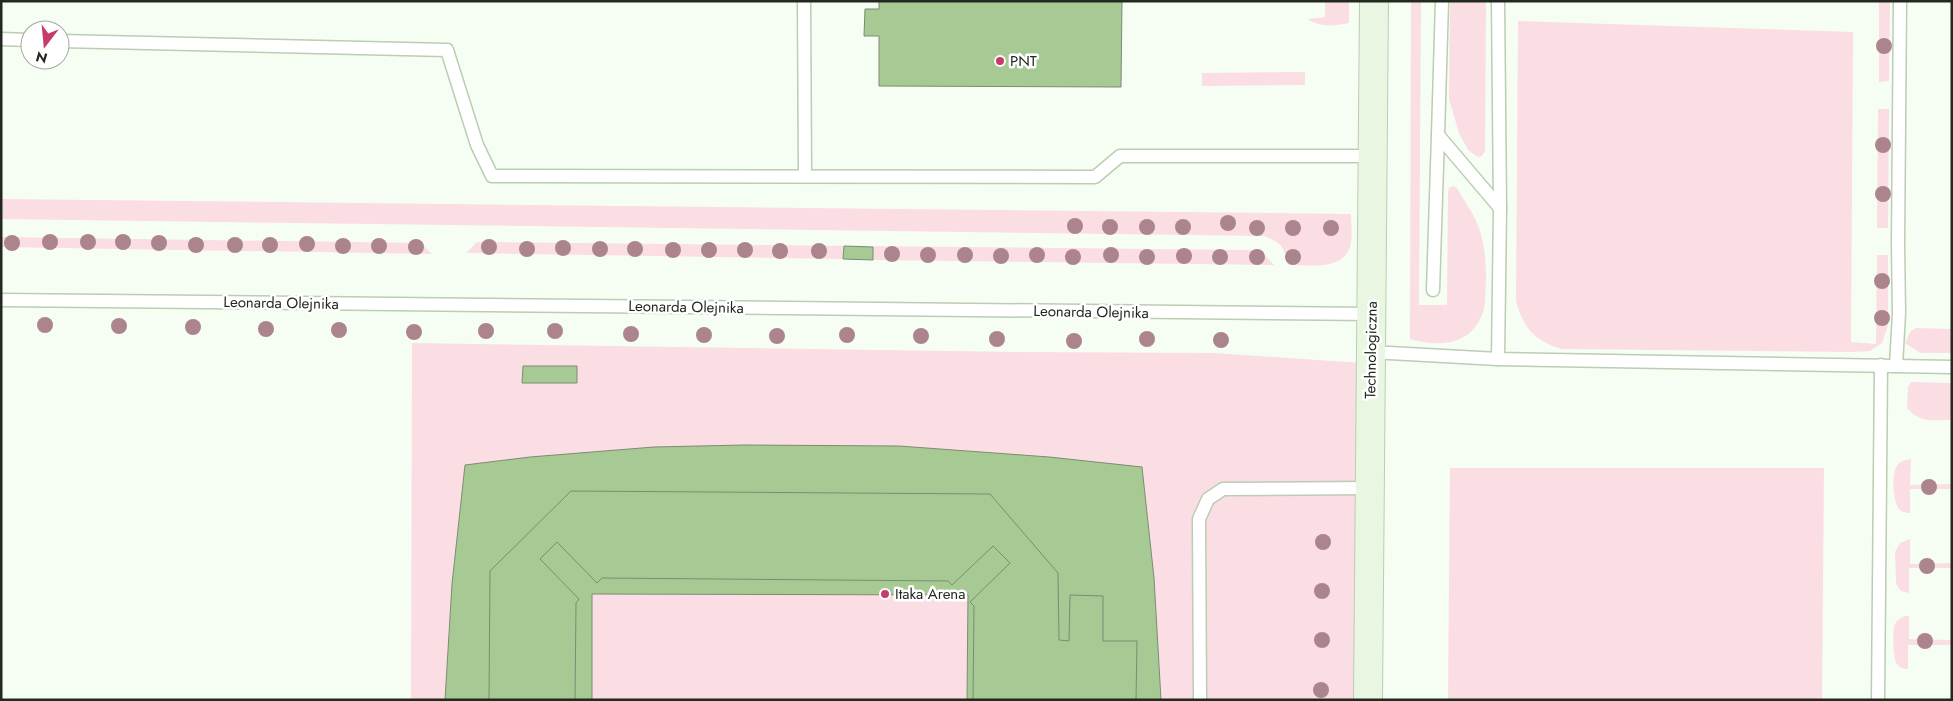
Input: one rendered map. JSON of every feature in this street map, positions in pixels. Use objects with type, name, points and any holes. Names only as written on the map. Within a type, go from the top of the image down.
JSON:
[{"type":"street","name":"Technologiczna","points":[[1368,700],[1374,1]]},
{"type":"lane","points":[[804,1],[804,176]]},
{"type":"lane","points":[[1433,290],[1442,1]]},
{"type":"lane","points":[[1498,1],[1500,208],[1498,359]]},
{"type":"lane","points":[[1896,366],[1899,313],[1900,1]]},
{"type":"lane","points":[[1,39],[20,40]]},
{"type":"lane","points":[[70,41],[448,50],[477,145],[492,176],[1095,177],[1120,156],[1373,156]]},
{"type":"lane","points":[[1438,135],[1500,208]]},
{"type":"lane","name":"Leonarda Olejnika","points":[[1,300],[1371,314]]},
{"type":"lane","points":[[1371,352],[1498,359],[1952,367]]},
{"type":"lane","points":[[1878,700],[1881,365]]},
{"type":"lane","points":[[1200,700],[1199,519],[1208,499],[1223,489],[1370,488]]},
{"type":"shaded area","points":[[1325,1],[1349,1],[1349,23],[1328,26],[1307,19],[1325,17]]},
{"type":"shaded area","points":[[1411,1],[1421,1],[1419,305],[1447,305],[1449,188],[1453,186],[1457,188],[1474,218],[1479,228],[1485,254],[1485,302],[1480,320],[1473,330],[1465,336],[1445,343],[1422,342],[1410,339]]},
{"type":"shaded area","points":[[1450,1],[1486,1],[1485,151],[1482,156],[1478,157],[1468,150],[1459,133],[1449,99]]},
{"type":"shaded area","points":[[1879,1],[1890,1],[1889,81],[1879,82]]},
{"type":"shaded area","points":[[1518,21],[1853,32],[1851,342],[1876,344],[1877,255],[1888,255],[1888,325],[1882,343],[1870,351],[1851,352],[1562,349],[1537,337],[1522,319],[1516,301]]},
{"type":"shaded area","points":[[1305,72],[1305,85],[1202,86],[1202,73]]},
{"type":"shaded area","points":[[1878,109],[1889,109],[1888,228],[1877,228]]},
{"type":"shaded area","points":[[1,199],[1351,214],[1352,235],[1350,247],[1346,255],[1340,260],[1324,265],[1306,266],[1289,265],[1281,246],[1264,236],[1,219]]},
{"type":"shaded area","points":[[1,237],[421,243],[432,254],[1,247]]},
{"type":"shaded area","points":[[477,242],[1250,250],[1265,255],[1274,265],[873,260],[873,247],[844,246],[843,259],[466,253]]},
{"type":"shaded area","points":[[1916,328],[1952,329],[1952,353],[1920,353],[1905,343],[1910,332]]},
{"type":"shaded area","name":"Itaka Arena","points":[[412,343],[1214,353],[1361,363],[1357,700],[411,700]]},
{"type":"shaded area","points":[[1911,382],[1952,383],[1952,420],[1922,419],[1912,413],[1907,408],[1908,387]]},
{"type":"shaded area","points":[[1911,459],[1910,485],[1952,484],[1952,489],[1910,489],[1910,513],[1906,513],[1901,511],[1897,505],[1893,481],[1898,464]]},
{"type":"shaded area","points":[[1450,468],[1824,468],[1822,700],[1448,700]]},
{"type":"shaded area","points":[[1910,539],[1910,564],[1952,563],[1952,568],[1909,568],[1909,593],[1901,591],[1896,584],[1895,552],[1900,543]]},
{"type":"shaded area","points":[[1909,616],[1909,639],[1952,640],[1952,645],[1908,645],[1908,669],[1901,667],[1896,661],[1893,632],[1899,619]]},
{"type":"building","name":"PNT","points":[[879,1],[1122,1],[1121,87],[879,86],[879,36],[864,36],[865,9],[879,9]]},
{"type":"building","points":[[844,246],[873,247],[873,260],[843,259]]},
{"type":"building","points":[[523,366],[577,366],[577,383],[522,383]]},
{"type":"building","points":[[744,445],[899,446],[1049,457],[1142,467],[1154,578],[1161,700],[967,700],[968,595],[592,594],[592,700],[445,700],[452,584],[465,465],[530,457],[654,447]]},
{"type":"building","points":[[571,491],[990,494],[1058,573],[1059,640],[1069,641],[1070,595],[1103,596],[1103,641],[1137,641],[1136,700],[973,700],[974,606],[970,602],[1010,563],[993,546],[952,585],[948,581],[602,578],[597,583],[557,542],[540,559],[579,599],[576,603],[575,700],[489,700],[490,571]]},
{"type":"place","name":"PNT","points":[[1000,61]]},
{"type":"place","name":"Itaka Arena","points":[[885,594]]}]
